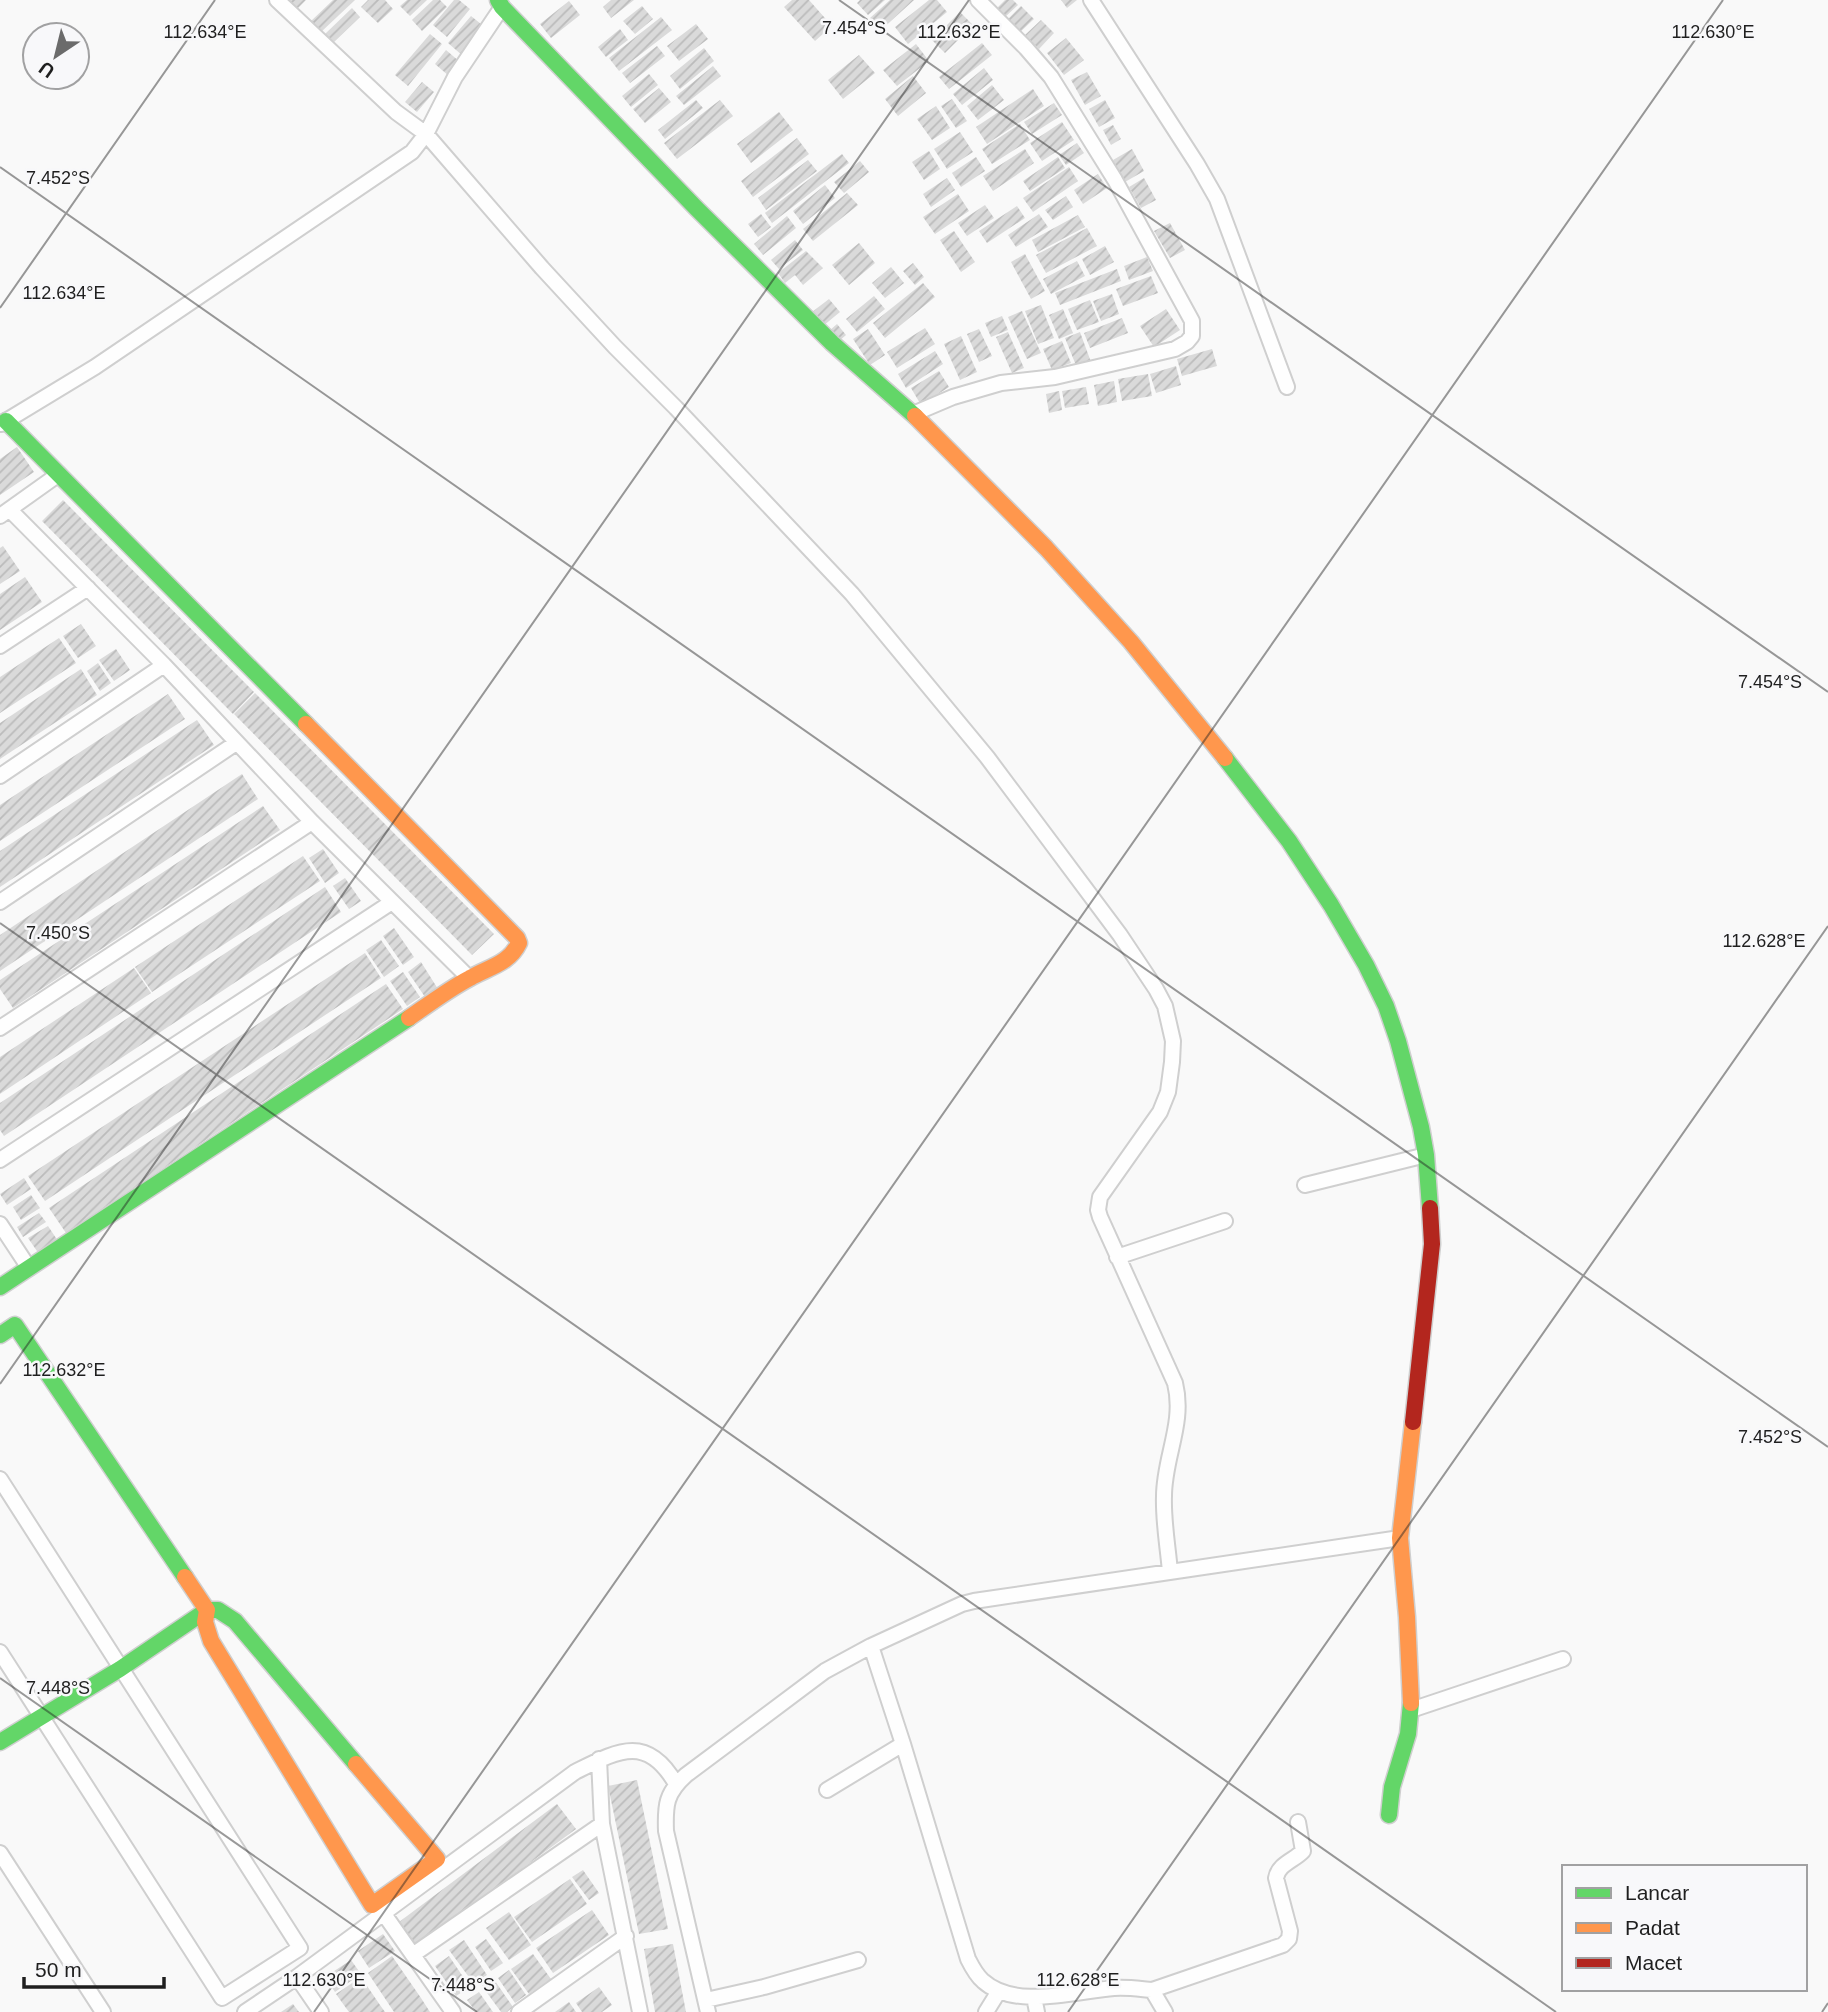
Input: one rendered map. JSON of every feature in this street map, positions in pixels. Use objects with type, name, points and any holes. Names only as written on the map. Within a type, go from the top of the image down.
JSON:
[{"type":"street","points":[[277,0],[396,112],[426,134],[542,268],[852,594],[987,757],[1120,935],[1156,989],[1165,1006],[1173,1041],[1168,1092],[1160,1112],[1098,1202],[1100,1217],[1175,1383],[1179,1401],[1164,1496],[1170,1572]]},
{"type":"street","points":[[913,414],[953,397],[1001,383],[1055,377],[1175,349],[1192,336],[1192,321],[1115,180],[1051,77],[978,0]]},
{"type":"street","points":[[1091,0],[1217,199],[1287,387]]},
{"type":"street","points":[[0,1287],[469,978],[513,955],[519,945],[517,937],[59,474],[3,423],[96,367],[412,152],[426,134],[455,77],[500,4],[726,238],[832,343],[913,414],[1045,548],[1131,642],[1289,841],[1366,965],[1386,1006],[1398,1041],[1426,1155],[1432,1244],[1400,1538],[1411,1710],[1408,1734],[1392,1787],[1389,1815]]},
{"type":"street","points":[[59,474],[5,513],[88,588],[312,822],[469,978]]},
{"type":"street","points":[[0,646],[88,588]]},
{"type":"street","points":[[0,776],[164,665]]},
{"type":"street","points":[[0,902],[236,743]]},
{"type":"street","points":[[0,1028],[312,822]]},
{"type":"street","points":[[0,1160],[392,902]]},
{"type":"street","points":[[1306,1185],[1426,1155]]},
{"type":"street","points":[[1117,1257],[1225,1221]]},
{"type":"street","points":[[0,1224],[29,1268]]},
{"type":"street","points":[[0,1335],[15,1325],[207,1611]]},
{"type":"street","points":[[0,1479],[300,1948],[222,1998],[0,1651]]},
{"type":"street","points":[[858,1960],[707,2006],[666,1831],[666,1803],[676,1784],[825,1671],[871,1646],[962,1604],[1400,1538]]},
{"type":"street","points":[[0,1742],[120,1669],[207,1611],[218,1610],[235,1620],[437,1859],[372,1905],[211,1641],[205,1622],[207,1611]]},
{"type":"street","points":[[871,1646],[968,1959],[975,1974],[999,1991],[1034,1997],[1116,1988],[1152,1990],[1283,1945],[1289,1939],[1290,1931],[1276,1878],[1277,1872],[1303,1851],[1298,1822]]},
{"type":"street","points":[[1411,1710],[1563,1659]]},
{"type":"street","points":[[827,1790],[903,1744]]},
{"type":"street","points":[[245,2012],[384,1914],[575,1772],[599,1759],[628,1751],[642,1751],[657,1760],[676,1784]]},
{"type":"street","points":[[599,1759],[602,1824],[640,2012]]},
{"type":"street","points":[[414,1954],[602,1824]]},
{"type":"street","points":[[0,1853],[103,2012]]},
{"type":"street","points":[[384,1914],[453,2012]]},
{"type":"street","points":[[519,2012],[626,1936]]},
{"type":"street","points":[[297,1977],[321,2012]]},
{"type":"street","points":[[1152,1990],[1165,2012]]},
{"type":"street","points":[[986,2012],[999,1991]]},
{"type":"street","points":[[1034,1997],[1037,2012]]},
{"type":"building","points":[[288,0],[306,0],[297,9]]},
{"type":"building","points":[[333,0],[355,0],[320,33],[310,22]]},
{"type":"building","points":[[368,0],[385,0],[393,9],[378,23],[361,7]]},
{"type":"building","points":[[407,0],[427,0],[410,16],[400,6]]},
{"type":"building","points":[[433,0],[440,0],[447,7],[422,31],[412,20]]},
{"type":"building","points":[[454,0],[459,0],[470,9],[447,37],[433,25]]},
{"type":"building","points":[[611,0],[634,0],[611,18],[603,7]]},
{"type":"building","points":[[792,0],[809,0],[832,26],[815,41],[784,7]]},
{"type":"building","points":[[860,0],[885,0],[868,15],[857,3]]},
{"type":"building","points":[[890,0],[914,0],[881,30],[870,18]]},
{"type":"building","points":[[929,0],[937,0],[947,12],[908,44],[895,27]]},
{"type":"building","points":[[1005,0],[1013,0],[1018,5],[1005,17],[996,9]]},
{"type":"building","points":[[1061,0],[1077,0],[1067,8]]},
{"type":"building","points":[[569,1],[580,15],[551,38],[540,24]]},
{"type":"building","points":[[642,6],[653,19],[635,34],[623,21]]},
{"type":"building","points":[[1021,6],[1034,19],[1018,34],[1006,21]]},
{"type":"building","points":[[352,8],[360,17],[332,44],[324,35]]},
{"type":"building","points":[[960,12],[973,25],[945,53],[932,40]]},
{"type":"building","points":[[471,16],[486,28],[463,56],[448,43]]},
{"type":"building","points":[[661,17],[672,30],[619,71],[609,58]]},
{"type":"building","points":[[1041,20],[1054,33],[1039,49],[1025,35]]},
{"type":"building","points":[[696,24],[708,39],[679,61],[667,46]]},
{"type":"building","points":[[620,29],[628,40],[606,57],[598,47]]},
{"type":"building","points":[[430,34],[442,44],[408,86],[395,75]]},
{"type":"building","points":[[1066,38],[1084,60],[1064,75],[1047,53]]},
{"type":"building","points":[[982,43],[992,55],[949,89],[939,77]]},
{"type":"building","points":[[916,44],[929,61],[897,86],[883,70]]},
{"type":"building","points":[[657,46],[665,56],[630,83],[622,73]]},
{"type":"building","points":[[704,48],[714,61],[680,89],[670,76]]},
{"type":"building","points":[[446,50],[460,62],[449,76],[435,64]]},
{"type":"building","points":[[859,55],[875,73],[843,99],[828,80]]},
{"type":"building","points":[[713,66],[721,76],[684,105],[676,96]]},
{"type":"building","points":[[984,68],[993,80],[962,105],[953,94]]},
{"type":"building","points":[[1087,72],[1101,96],[1085,105],[1071,80]]},
{"type":"building","points":[[649,74],[658,85],[631,107],[622,96]]},
{"type":"building","points":[[913,76],[926,93],[898,116],[885,99]]},
{"type":"building","points":[[422,82],[434,92],[417,112],[405,102]]},
{"type":"building","points":[[992,85],[1004,100],[978,120],[967,106]]},
{"type":"building","points":[[659,88],[671,102],[645,123],[633,109]]},
{"type":"building","points":[[1033,89],[1044,106],[987,144],[976,127]]},
{"type":"building","points":[[952,99],[967,121],[956,128],[941,106]]},
{"type":"building","points":[[696,100],[703,108],[665,139],[658,130]]},
{"type":"building","points":[[720,100],[733,116],[677,159],[664,143]]},
{"type":"building","points":[[1105,100],[1115,118],[1099,127],[1089,109]]},
{"type":"building","points":[[1054,103],[1062,115],[1032,134],[1024,122]]},
{"type":"building","points":[[936,106],[950,128],[932,140],[917,119]]},
{"type":"building","points":[[779,112],[793,130],[751,163],[737,144]]},
{"type":"building","points":[[1062,122],[1074,140],[1042,161],[1030,143]]},
{"type":"building","points":[[1020,124],[1030,140],[992,164],[982,149]]},
{"type":"building","points":[[1113,125],[1121,139],[1111,145],[1103,130]]},
{"type":"building","points":[[960,132],[973,152],[947,169],[934,149]]},
{"type":"building","points":[[797,138],[809,154],[753,197],[741,181]]},
{"type":"building","points":[[1077,143],[1084,153],[1066,165],[1059,155]]},
{"type":"building","points":[[1025,149],[1034,163],[993,191],[983,176]]},
{"type":"building","points":[[1132,149],[1144,171],[1125,182],[1113,160]]},
{"type":"building","points":[[929,151],[940,169],[924,180],[912,162]]},
{"type":"building","points":[[842,154],[849,163],[772,223],[765,213]]},
{"type":"building","points":[[976,157],[985,171],[961,187],[952,173]]},
{"type":"building","points":[[1058,157],[1065,168],[1030,191],[1023,181]]},
{"type":"building","points":[[808,160],[817,171],[766,210],[758,198]]},
{"type":"building","points":[[860,161],[869,172],[844,193],[834,182]]},
{"type":"building","points":[[1069,167],[1078,181],[1033,212],[1023,198]]},
{"type":"building","points":[[1098,174],[1107,188],[1083,204],[1074,190]]},
{"type":"building","points":[[947,178],[955,190],[931,207],[923,194]]},
{"type":"building","points":[[1144,178],[1156,200],[1141,208],[1129,187]]},
{"type":"building","points":[[825,185],[835,198],[803,224],[793,211]]},
{"type":"building","points":[[847,193],[858,205],[813,241],[803,229]]},
{"type":"building","points":[[958,194],[969,211],[935,234],[923,217]]},
{"type":"building","points":[[1066,196],[1073,207],[1053,220],[1045,210]]},
{"type":"building","points":[[985,205],[994,218],[967,236],[958,223]]},
{"type":"building","points":[[1017,206],[1025,218],[987,243],[979,231]]},
{"type":"building","points":[[761,214],[771,227],[758,237],[748,224]]},
{"type":"building","points":[[1039,214],[1048,227],[1016,247],[1008,235]]},
{"type":"building","points":[[1078,215],[1085,227],[1038,252],[1032,240]]},
{"type":"building","points":[[787,216],[796,228],[763,255],[754,244]]},
{"type":"building","points":[[1170,223],[1185,250],[1170,258],[1154,231]]},
{"type":"building","points":[[1087,228],[1097,246],[1046,273],[1036,255]]},
{"type":"building","points":[[954,231],[975,262],[961,272],[940,240]]},
{"type":"building","points":[[795,240],[803,250],[779,269],[771,260]]},
{"type":"building","points":[[859,243],[875,263],[849,285],[832,265]]},
{"type":"building","points":[[1105,246],[1114,262],[1090,275],[1082,259]]},
{"type":"building","points":[[806,251],[823,268],[803,285],[795,275],[785,283],[778,273]]},
{"type":"building","points":[[1025,254],[1045,291],[1031,299],[1011,262]]},
{"type":"building","points":[[1147,257],[1153,271],[1129,280],[1124,266]]},
{"type":"building","points":[[1077,261],[1085,276],[1051,294],[1043,279]]},
{"type":"building","points":[[913,263],[924,277],[915,285],[903,271]]},
{"type":"building","points":[[891,267],[904,283],[885,298],[872,283]]},
{"type":"building","points":[[1117,269],[1121,281],[1060,305],[1055,293]]},
{"type":"building","points":[[1151,276],[1158,293],[1123,306],[1116,289]]},
{"type":"building","points":[[923,283],[935,297],[885,338],[873,323]]},
{"type":"building","points":[[1112,294],[1119,314],[1101,321],[1093,301]]},
{"type":"building","points":[[874,296],[885,309],[857,332],[846,319]]},
{"type":"building","points":[[829,299],[840,312],[823,326],[812,312]]},
{"type":"building","points":[[1090,300],[1099,322],[1077,330],[1068,309]]},
{"type":"building","points":[[1041,305],[1054,338],[1038,344],[1025,311]]},
{"type":"building","points":[[1063,309],[1073,333],[1059,339],[1049,315]]},
{"type":"building","points":[[1166,309],[1180,330],[1154,347],[1140,326]]},
{"type":"building","points":[[1022,311],[1041,353],[1027,359],[1008,317]]},
{"type":"building","points":[[1002,316],[1008,330],[991,337],[985,323]]},
{"type":"building","points":[[1122,318],[1128,333],[1090,348],[1084,333]]},
{"type":"building","points":[[837,324],[846,335],[838,342],[829,331]]},
{"type":"building","points":[[925,328],[935,344],[897,368],[887,352]]},
{"type":"building","points":[[868,329],[885,355],[870,365],[853,339]]},
{"type":"building","points":[[979,329],[992,356],[979,362],[967,334]]},
{"type":"building","points":[[1008,332],[1024,368],[1012,373],[996,337]]},
{"type":"building","points":[[1080,332],[1091,362],[1077,368],[1065,338]]},
{"type":"building","points":[[961,336],[977,372],[960,380],[944,344]]},
{"type":"building","points":[[1062,341],[1071,363],[1052,370],[1043,349]]},
{"type":"building","points":[[1212,349],[1217,366],[1182,376],[1177,359]]},
{"type":"building","points":[[935,351],[943,364],[906,388],[898,374]]},
{"type":"building","points":[[1176,366],[1181,385],[1156,393],[1150,374]]},
{"type":"building","points":[[939,371],[949,387],[921,405],[911,388]]},
{"type":"building","points":[[1148,374],[1152,396],[1122,401],[1118,379]]},
{"type":"building","points":[[1114,381],[1117,402],[1098,406],[1094,385]]},
{"type":"building","points":[[1086,387],[1089,404],[1065,408],[1062,391]]},
{"type":"building","points":[[1059,391],[1062,410],[1049,413],[1046,394]]},
{"type":"building","points":[[17,447],[34,472],[0,495],[0,459]]},
{"type":"building","points":[[63,500],[254,692],[233,714],[42,521]]},
{"type":"building","points":[[3,546],[20,571],[0,584],[0,548]]},
{"type":"building","points":[[25,577],[42,602],[0,630],[0,594]]},
{"type":"building","points":[[81,624],[96,646],[78,658],[63,636]]},
{"type":"building","points":[[59,638],[76,663],[0,713],[0,677]]},
{"type":"building","points":[[116,649],[130,670],[114,681],[99,660]]},
{"type":"building","points":[[98,663],[111,683],[100,691],[87,671]]},
{"type":"building","points":[[81,669],[97,695],[0,759],[0,723]]},
{"type":"building","points":[[255,693],[494,934],[472,955],[234,714]]},
{"type":"building","points":[[168,694],[185,719],[0,841],[0,805]]},
{"type":"building","points":[[197,720],[214,745],[0,887],[0,851]]},
{"type":"building","points":[[242,774],[258,799],[0,971],[0,935]]},
{"type":"building","points":[[263,806],[280,830],[13,1008],[0,989],[0,980]]},
{"type":"building","points":[[323,849],[339,873],[325,883],[309,858]]},
{"type":"building","points":[[303,856],[320,881],[152,992],[135,967]]},
{"type":"building","points":[[345,878],[361,901],[349,909],[333,886]]},
{"type":"building","points":[[325,887],[341,912],[4,1136],[0,1130],[0,1103]]},
{"type":"building","points":[[394,928],[414,957],[403,965],[383,936]]},
{"type":"building","points":[[381,940],[399,966],[384,977],[366,950]]},
{"type":"building","points":[[365,953],[381,978],[45,1201],[28,1176]]},
{"type":"building","points":[[421,962],[438,989],[425,997],[408,972]]},
{"type":"building","points":[[134,968],[151,993],[0,1094],[0,1057]]},
{"type":"building","points":[[403,972],[420,997],[407,1006],[390,981]]},
{"type":"building","points":[[386,984],[403,1009],[66,1233],[49,1208]]},
{"type":"building","points":[[24,1178],[31,1189],[7,1205],[0,1194]]},
{"type":"building","points":[[31,1195],[40,1208],[21,1220],[13,1207]]},
{"type":"building","points":[[39,1213],[46,1222],[23,1237],[17,1227]]},
{"type":"building","points":[[48,1226],[58,1241],[39,1254],[28,1238]]},
{"type":"building","points":[[637,1780],[668,1929],[639,1934],[608,1786]]},
{"type":"building","points":[[557,1804],[576,1829],[413,1949],[395,1925]]},
{"type":"building","points":[[583,1870],[599,1893],[589,1900],[572,1877]]},
{"type":"building","points":[[570,1879],[587,1904],[532,1942],[514,1917]]},
{"type":"building","points":[[592,1910],[609,1935],[553,1973],[536,1948]]},
{"type":"building","points":[[509,1912],[531,1945],[509,1960],[486,1928]]},
{"type":"building","points":[[383,1934],[395,1951],[369,1968],[358,1951]]},
{"type":"building","points":[[486,1939],[503,1963],[491,1971],[475,1947]]},
{"type":"building","points":[[464,1940],[487,1975],[474,1984],[449,1950]]},
{"type":"building","points":[[673,1944],[686,2012],[655,2012],[644,1949]]},
{"type":"building","points":[[533,1954],[551,1979],[529,1994],[511,1969]]},
{"type":"building","points":[[392,1956],[430,2012],[394,2012],[368,1973]]},
{"type":"building","points":[[449,1956],[470,1987],[456,1996],[435,1966]]},
{"type":"building","points":[[351,1960],[361,1974],[335,1992],[325,1977]]},
{"type":"building","points":[[509,1970],[526,1995],[515,2003],[498,1978]]},
{"type":"building","points":[[361,1977],[385,2012],[349,2012],[336,1994]]},
{"type":"building","points":[[493,1978],[513,2007],[507,2012],[501,2012],[482,1986]]},
{"type":"building","points":[[599,1987],[612,2005],[602,2012],[582,2012],[576,2003]]},
{"type":"building","points":[[479,1992],[493,2012],[476,2012],[467,2000]]},
{"type":"building","points":[[569,2002],[576,2012],[555,2012]]},
{"type":"building","points":[[293,2004],[299,2012],[281,2012]]},
{"type":"traffic: fast","points":[[498,0],[697,209],[832,343],[915,416]]},
{"type":"traffic: fast","points":[[6,421],[306,724]]},
{"type":"traffic: fast","points":[[1225,758],[1289,841],[1331,905],[1386,1006],[1421,1127],[1430,1208]]},
{"type":"traffic: fast","points":[[0,1287],[409,1018]]},
{"type":"traffic: fast","points":[[0,1335],[15,1325],[185,1577]]},
{"type":"traffic: fast","points":[[0,1742],[120,1669],[207,1610],[218,1610],[235,1621],[356,1764]]},
{"type":"traffic: fast","points":[[1389,1815],[1392,1787],[1408,1734],[1411,1703]]},
{"type":"traffic: slow","points":[[915,416],[1046,548],[1131,642],[1225,758]]},
{"type":"traffic: slow","points":[[306,724],[519,943],[510,956],[454,987],[409,1018]]},
{"type":"traffic: slow","points":[[1411,1703],[1400,1538],[1413,1422]]},
{"type":"traffic: slow","points":[[185,1577],[207,1610],[205,1622],[211,1641],[372,1905],[437,1859],[356,1764]]},
{"type":"traffic: jam","points":[[1413,1422],[1432,1244],[1430,1208]]}]
